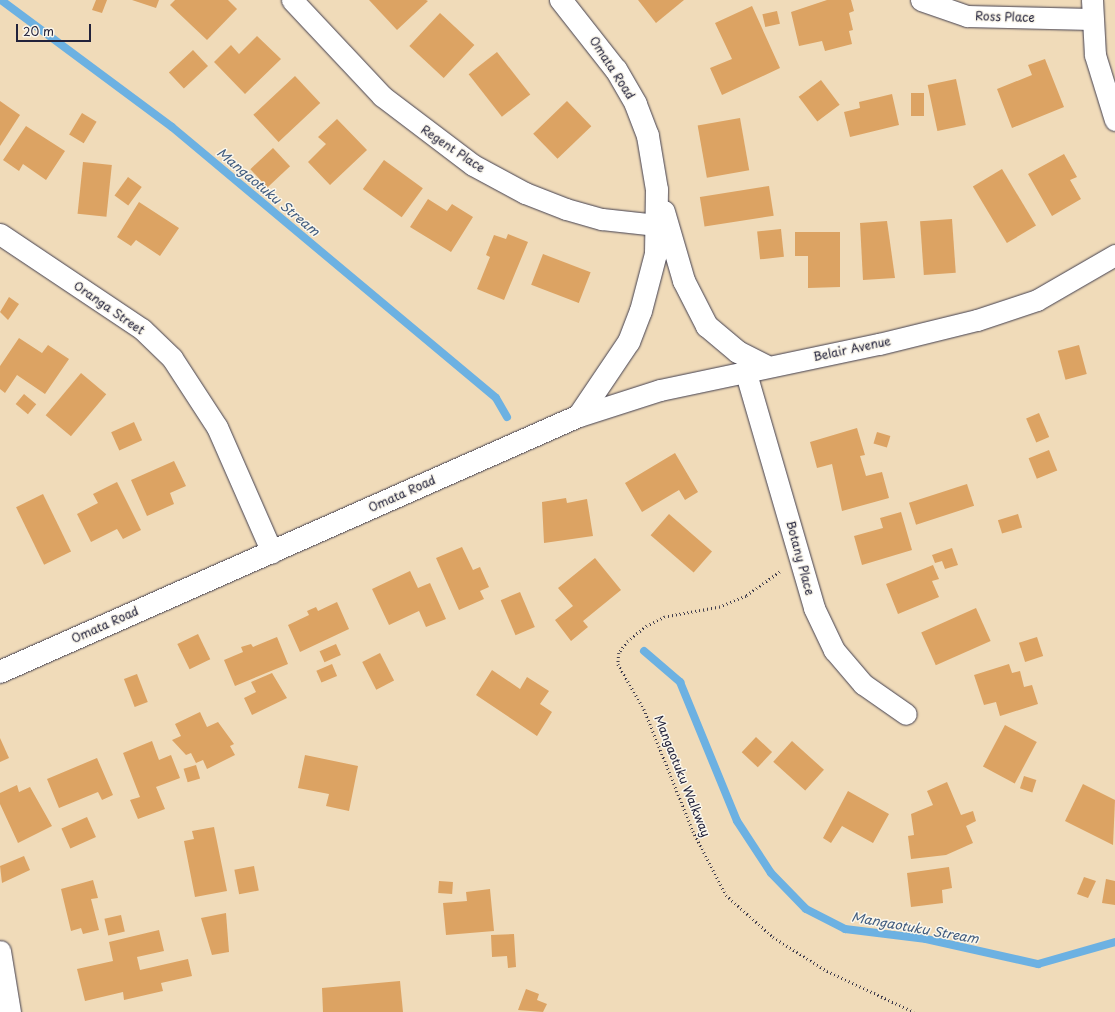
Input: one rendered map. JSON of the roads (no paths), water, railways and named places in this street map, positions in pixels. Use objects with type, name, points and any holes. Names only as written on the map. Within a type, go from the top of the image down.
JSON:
[{"type":"main road","name":"Omata Road","points":[[561,0],[612,65],[636,104],[648,136],[657,190],[684,280],[703,320],[755,368]]},
{"type":"main road","name":"Omata Road","points":[[0,672],[579,416],[629,342],[649,285],[657,224],[657,190]]},
{"type":"street","name":"Regent Place","points":[[292,0],[382,96],[473,165],[525,193],[566,209],[602,219],[657,224]]},
{"type":"street","name":"Ross Place","points":[[921,0],[967,16],[1091,10]]},
{"type":"street","points":[[1091,10],[1095,55],[1115,120]]},
{"type":"street","name":"Oranga Street","points":[[0,234],[142,329],[172,358],[217,427],[272,552]]},
{"type":"street","name":"Belair Avenue","points":[[579,416],[660,390],[755,368],[879,344],[984,317],[1038,300],[1115,255]]},
{"type":"street","name":"Botany Place","points":[[755,368],[814,608],[834,650],[863,684],[906,714]]},
{"type":"street","points":[[0,951],[10,1012]]},
{"type":"waterway","name":"Mangaotuku Stream","points":[[1,0],[172,127],[496,398],[507,417]]},
{"type":"waterway","name":"Mangaotuku Stream","points":[[644,651],[680,682],[737,821],[771,873],[806,909],[845,929],[926,939],[1038,964],[1115,942]]}]
